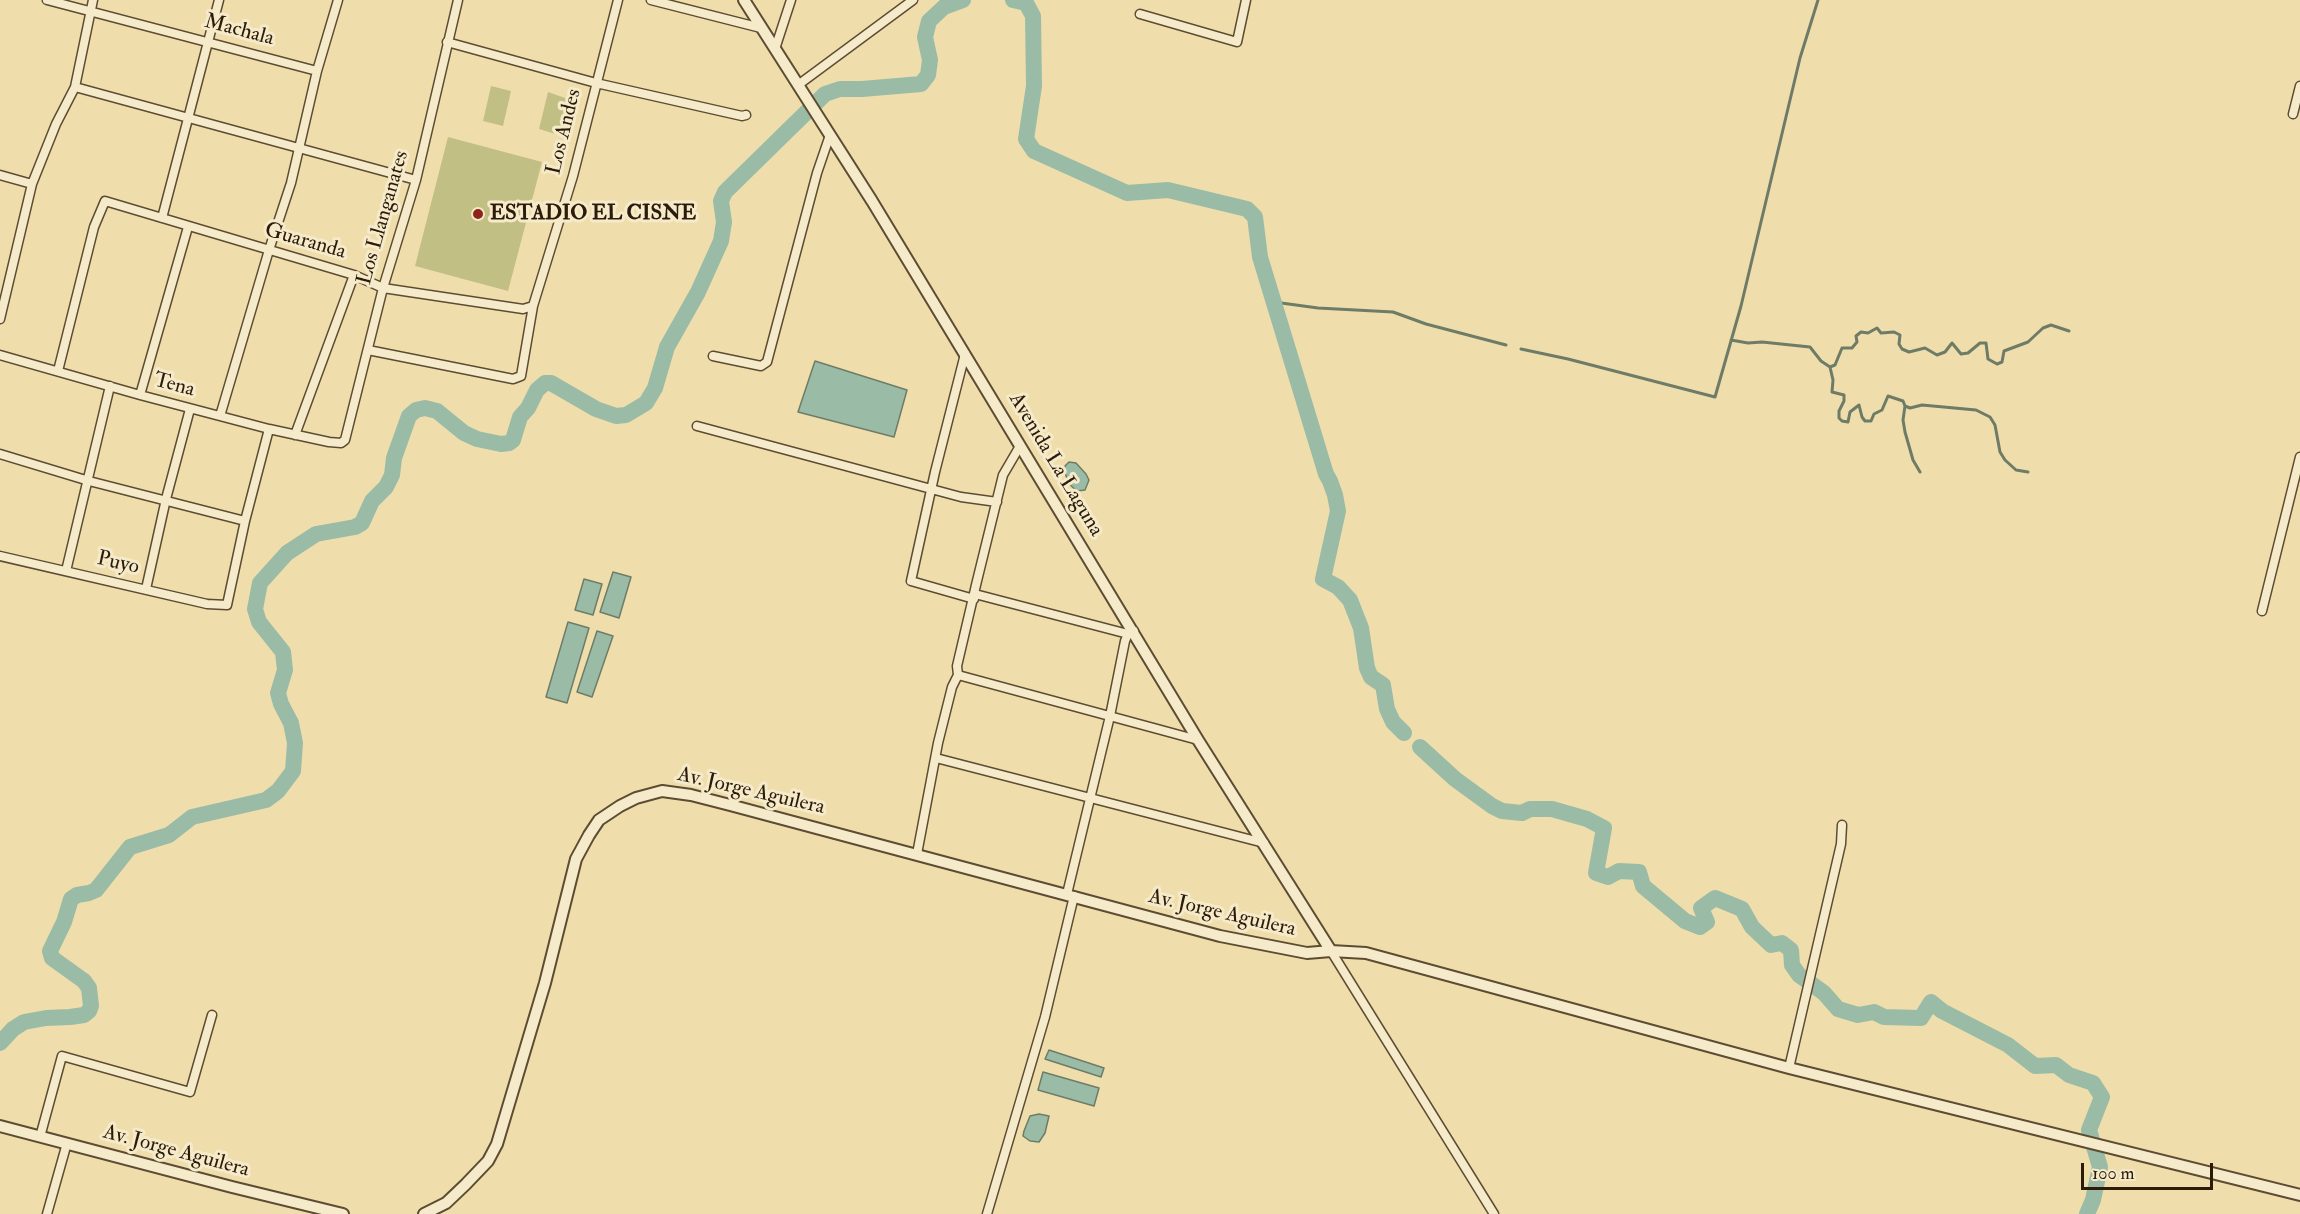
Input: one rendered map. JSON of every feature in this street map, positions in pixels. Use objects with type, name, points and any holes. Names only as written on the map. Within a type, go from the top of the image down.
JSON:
[{"type":"street","name":"Machala","points":[[47,0],[317,71]]},
{"type":"street","points":[[0,319],[32,183],[56,124],[75,87],[93,0]]},
{"type":"street","points":[[162,218],[219,0]]},
{"type":"street","points":[[220,416],[291,183],[317,71],[338,0]]},
{"type":"street","name":"Los Llanganates","points":[[341,443],[345,440],[383,288],[416,180],[458,0]]},
{"type":"street","name":"Los Andes","points":[[368,350],[516,380],[522,373],[533,306],[573,176],[618,0]]},
{"type":"street","points":[[651,0],[761,28]]},
{"type":"street","name":"Avenida La Laguna","points":[[744,0],[965,354],[1131,632],[1331,951]]},
{"type":"street","points":[[775,49],[791,0]]},
{"type":"street","points":[[798,85],[913,0]]},
{"type":"street","points":[[1140,14],[1237,42],[1246,0]]},
{"type":"street","points":[[447,42],[596,82],[742,116],[746,115]]},
{"type":"street","points":[[2294,114],[2300,86]]},
{"type":"street","points":[[75,87],[416,180]]},
{"type":"street","points":[[713,356],[761,366],[767,362],[817,173],[830,135]]},
{"type":"street","points":[[0,175],[32,183]]},
{"type":"street","name":"Guaranda","points":[[58,371],[94,227],[105,201],[354,275],[383,288],[523,309],[533,306]]},
{"type":"street","points":[[140,395],[188,226]]},
{"type":"street","points":[[295,435],[354,275]]},
{"type":"street","points":[[965,354],[911,580],[1131,632],[1091,797],[1045,1017],[987,1214]]},
{"type":"street","name":"Tena","points":[[0,355],[190,409],[295,435],[341,443]]},
{"type":"street","points":[[66,570],[110,387]]},
{"type":"street","points":[[146,589],[190,409]]},
{"type":"street","points":[[697,426],[961,496],[997,502]]},
{"type":"street","points":[[0,453],[89,481],[245,521],[269,429]]},
{"type":"street","points":[[917,854],[952,687],[958,675],[957,666],[1003,476],[1020,446]]},
{"type":"street","points":[[2262,611],[2300,457]]},
{"type":"street","name":"Puyo","points":[[0,556],[207,604],[227,605],[245,521]]},
{"type":"street","points":[[958,675],[1198,740]]},
{"type":"street","points":[[936,758],[1264,843]]},
{"type":"street","name":"Av. Jorge Aguilera","points":[[424,1214],[446,1203],[466,1185],[488,1161],[497,1144],[545,983],[576,859],[599,820],[636,798],[662,791],[691,795],[1220,936],[1307,953],[1331,951],[1366,953],[1789,1068],[2300,1195]]},
{"type":"street","points":[[1789,1068],[1841,844],[1842,825]]},
{"type":"street","points":[[1331,951],[1494,1214]]},
{"type":"street","points":[[40,1137],[62,1056],[190,1092],[212,1015]]},
{"type":"street","name":"Av. Jorge Aguilera","points":[[0,1126],[343,1214]]},
{"type":"street","points":[[47,1214],[67,1143]]},
{"type":"shaded area","points":[[491,86],[511,91],[503,126],[483,121]]},
{"type":"shaded area","points":[[548,92],[571,100],[562,136],[539,129]]},
{"type":"shaded area","name":"ESTADIO EL CISNE","points":[[448,137],[542,162],[508,291],[415,266]]},
{"type":"shaded area","points":[[815,361],[907,390],[894,437],[798,412]]},
{"type":"shaded area","points":[[1069,462],[1076,463],[1086,474],[1089,480],[1085,490],[1077,491],[1069,484],[1065,466]]},
{"type":"shaded area","points":[[613,572],[631,577],[619,618],[600,612]]},
{"type":"shaded area","points":[[584,579],[602,584],[593,615],[575,610]]},
{"type":"shaded area","points":[[568,622],[589,628],[567,703],[546,697]]},
{"type":"shaded area","points":[[597,631],[613,636],[592,697],[577,692]]},
{"type":"shaded area","points":[[1049,1050],[1104,1068],[1101,1077],[1045,1059]]},
{"type":"shaded area","points":[[1043,1072],[1099,1088],[1094,1106],[1038,1090]]},
{"type":"shaded area","points":[[1039,1114],[1049,1116],[1045,1133],[1039,1142],[1030,1141],[1023,1136],[1024,1131],[1030,1116]]},
{"type":"waterway","points":[[0,1043],[13,1029],[24,1022],[84,1015],[89,1011],[91,1006],[89,988],[84,981],[52,958],[50,951],[64,922],[71,899],[96,890],[130,847],[169,835],[192,817],[266,800],[278,791],[293,771],[295,743],[291,723],[278,693],[285,670],[283,652],[259,622],[255,609],[260,583],[287,553],[316,534],[355,527],[362,523],[372,501],[386,487],[392,475],[394,458],[409,416],[416,410],[425,408],[437,411],[464,433],[477,439],[501,444],[513,440],[520,417],[528,408],[537,390],[545,383],[551,383],[596,409],[616,416],[626,415],[646,403],[655,388],[667,347],[698,292],[721,241],[724,222],[721,201],[725,192],[825,94],[840,89],[921,84],[928,75],[930,60],[925,37],[929,21],[944,7],[963,0]]},
{"type":"waterway","points":[[1013,0],[1026,3],[1033,16],[1034,86],[1026,139],[1034,151],[1127,193],[1168,190],[1247,209],[1255,217],[1260,257],[1326,474],[1335,495],[1338,511],[1323,579],[1338,587],[1350,600],[1361,628],[1367,668],[1371,677],[1383,685],[1387,709],[1393,722],[1404,733]]},
{"type":"waterway","points":[[1521,349],[1715,397],[1741,306],[1800,58],[1818,0]]},
{"type":"waterway","points":[[1274,302],[1318,308],[1393,312],[1426,324],[1506,345]]},
{"type":"waterway","points":[[1731,340],[1810,347],[1821,361],[1830,367],[1835,365],[1842,348],[1852,348],[1857,342],[1856,336],[1861,332],[1868,333],[1877,328],[1881,333],[1894,332],[1900,335],[1899,344],[1902,349],[1909,352],[1925,348],[1937,355],[1945,352],[1952,343],[1961,354],[1968,353],[1980,343],[1986,343],[1988,359],[1997,364],[2002,362],[2004,351],[2028,342],[2043,328],[2051,325],[2069,331]]},
{"type":"waterway","points":[[1830,367],[1833,380],[1832,392],[1844,395],[1839,411],[1839,418],[1842,421],[1848,422],[1850,412],[1859,405],[1862,417],[1865,421],[1871,421],[1874,414],[1882,410],[1888,396],[1903,401],[1905,406],[1910,408],[1922,405],[1976,410],[1990,417],[1995,425],[2000,452],[2005,460],[2016,470],[2028,472]]},
{"type":"waterway","points":[[1905,406],[1903,420],[1905,432],[1913,460],[1920,472]]},
{"type":"waterway","points":[[1420,747],[1455,779],[1502,811],[1522,813],[1530,809],[1552,809],[1587,819],[1604,828],[1596,873],[1608,877],[1619,871],[1639,872],[1643,886],[1685,921],[1700,927],[1707,922],[1701,908],[1715,898],[1742,909],[1752,927],[1771,945],[1782,943],[1791,950],[1792,965],[1799,975],[1824,993],[1838,1009],[1858,1015],[1874,1012],[1884,1017],[1921,1018],[1931,1002],[1942,1011],[2008,1045],[2035,1066],[2056,1065],[2069,1075],[2093,1083],[2102,1097],[2089,1130],[2100,1167],[2093,1200],[2087,1214]]},
{"type":"place","name":"ESTADIO EL CISNE","points":[[478,214]]}]
